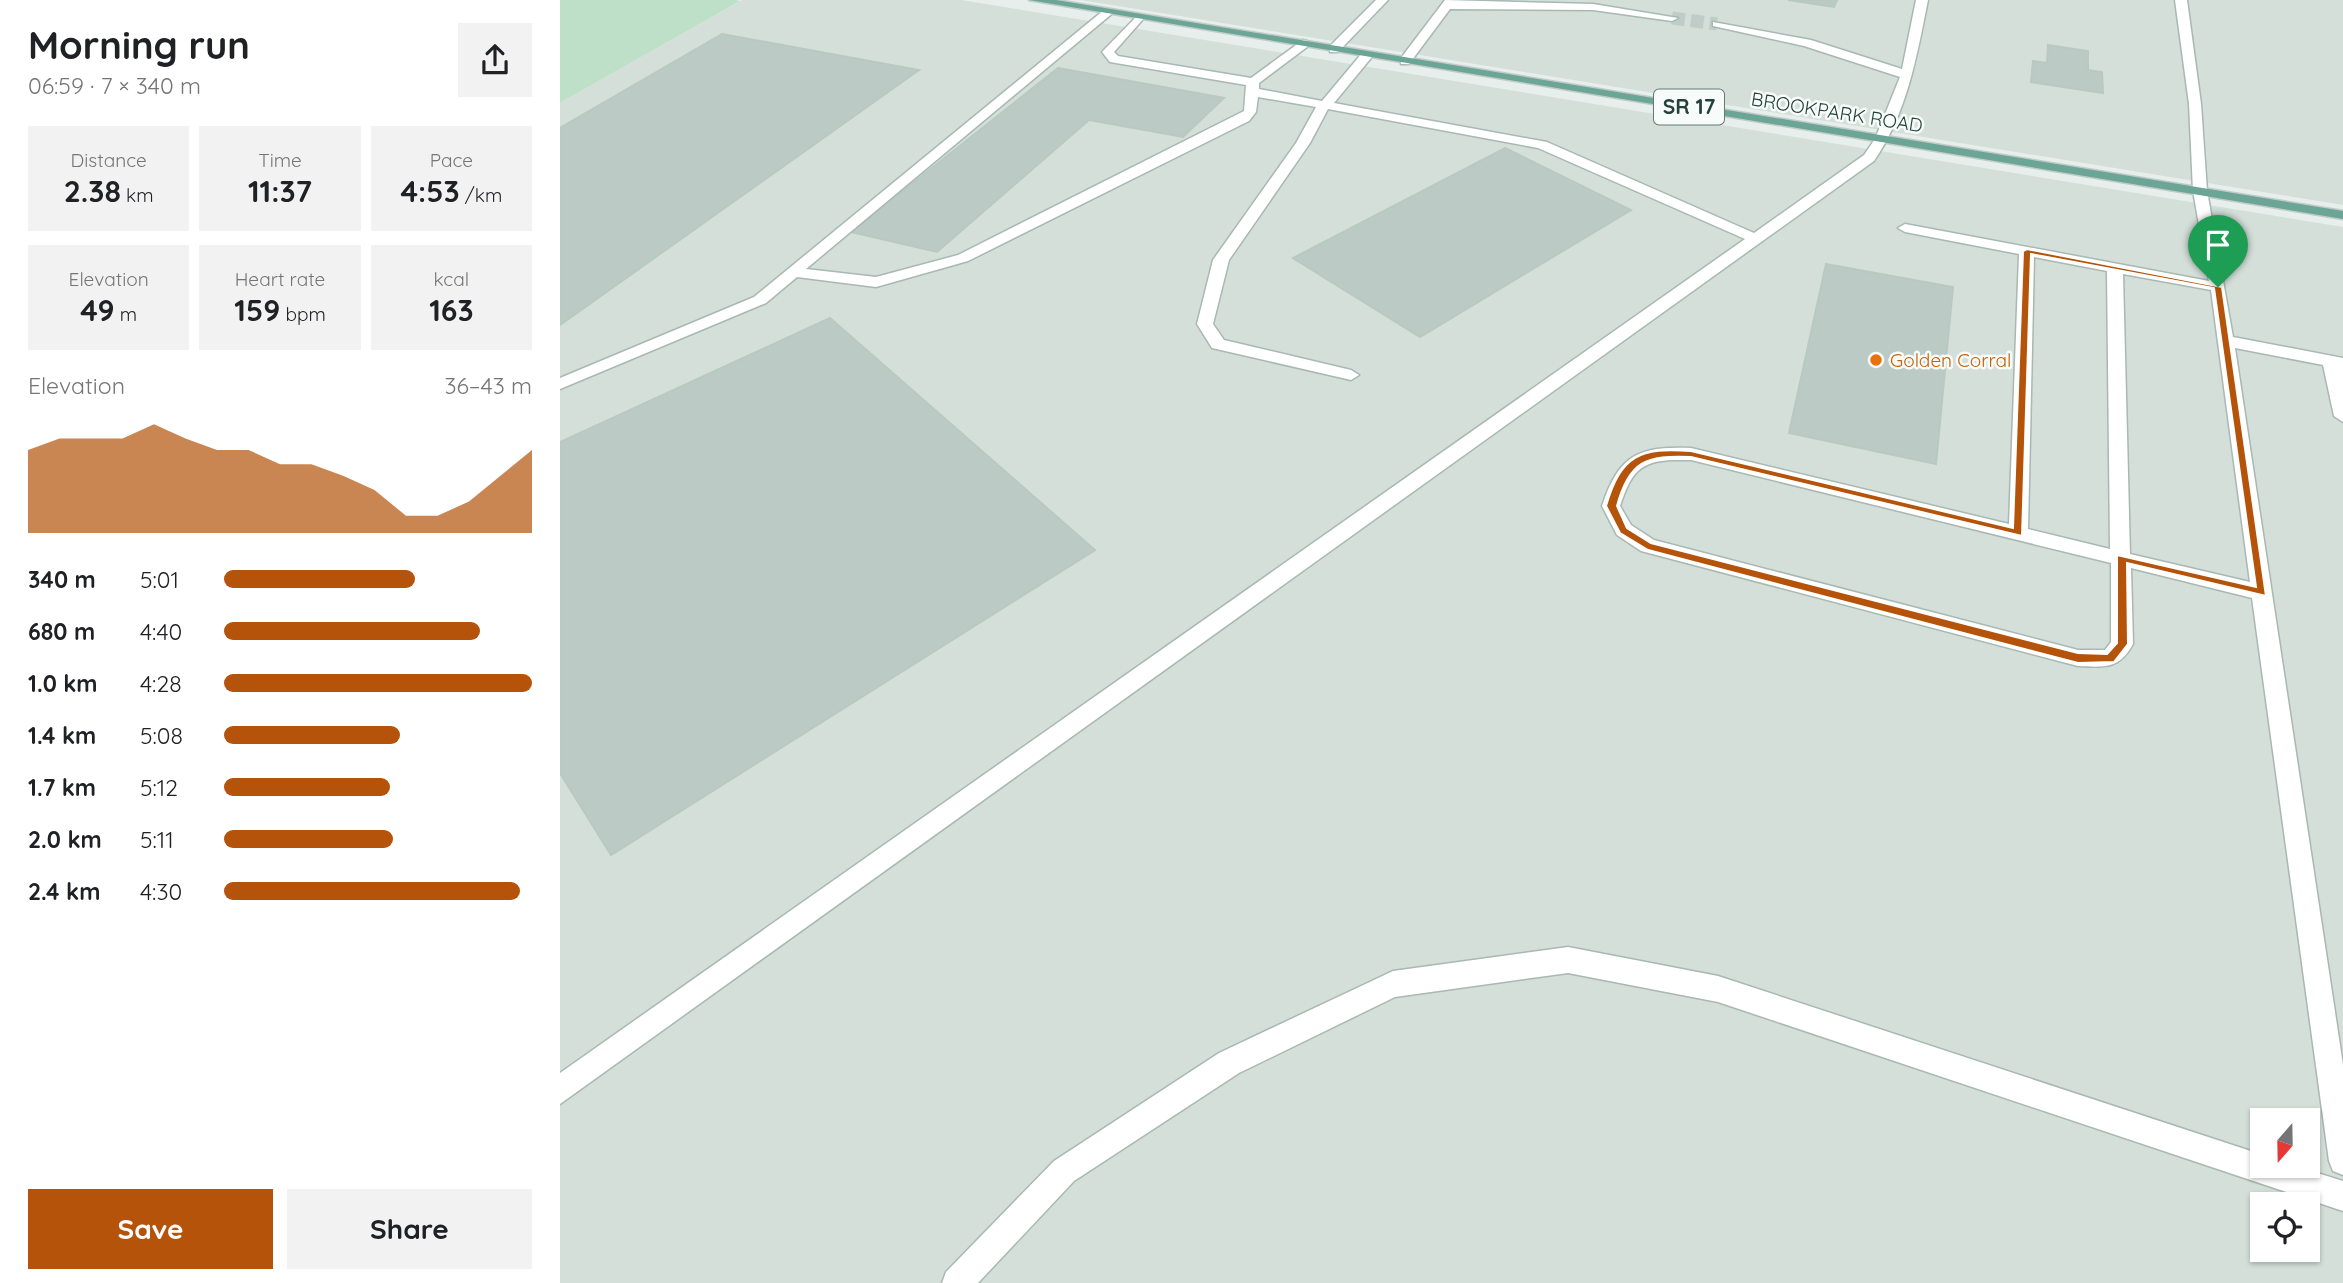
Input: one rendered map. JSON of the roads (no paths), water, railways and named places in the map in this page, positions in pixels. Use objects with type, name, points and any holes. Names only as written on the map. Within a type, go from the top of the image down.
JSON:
[{"type":"main road","name":"BROOKPARK ROAD","points":[[1035,0],[2343,215]]},
{"type":"lane","points":[[1334,49],[1382,0]]},
{"type":"lane","points":[[560,1090],[1870,158],[1882,139],[1907,75],[1922,0]]},
{"type":"lane","points":[[2181,0],[2195,104],[2200,191],[2226,341],[2341,1126],[2343,1161]]},
{"type":"lane","points":[[1405,61],[1449,3],[1593,7],[1672,18]]},
{"type":"lane","points":[[560,384],[760,300],[1108,12]]},
{"type":"lane","points":[[1139,17],[1108,52],[1114,59],[1325,105],[1542,145],[1754,238]]},
{"type":"lane","points":[[1717,24],[1807,43],[1907,75]]},
{"type":"lane","points":[[794,272],[840,280],[877,282],[963,258],[1244,118],[1250,112],[1252,87],[1303,44]]},
{"type":"lane","points":[[1351,375],[1218,344],[1205,324],[1221,260],[1303,143],[1325,105],[1367,55]]},
{"type":"lane","points":[[1905,229],[2218,287]]},
{"type":"lane","points":[[2018,533],[2027,251]]},
{"type":"lane","points":[[2115,267],[2121,558],[2122,644],[2110,659],[2078,658],[1648,546],[1623,530],[1611,506],[1618,482],[1631,465],[1657,452],[1691,454],[2121,558],[2262,593]]},
{"type":"lane","points":[[2226,341],[2337,362],[2343,416]]},
{"type":"lane","points":[[957,1283],[1064,1171],[1229,1063],[1393,984],[1568,960],[1718,989],[2343,1196]]},
{"type":"tunnel","points":[[1672,18],[1717,24]]},
{"type":"place","name":"Golden Corral","points":[[1876,360]]}]
